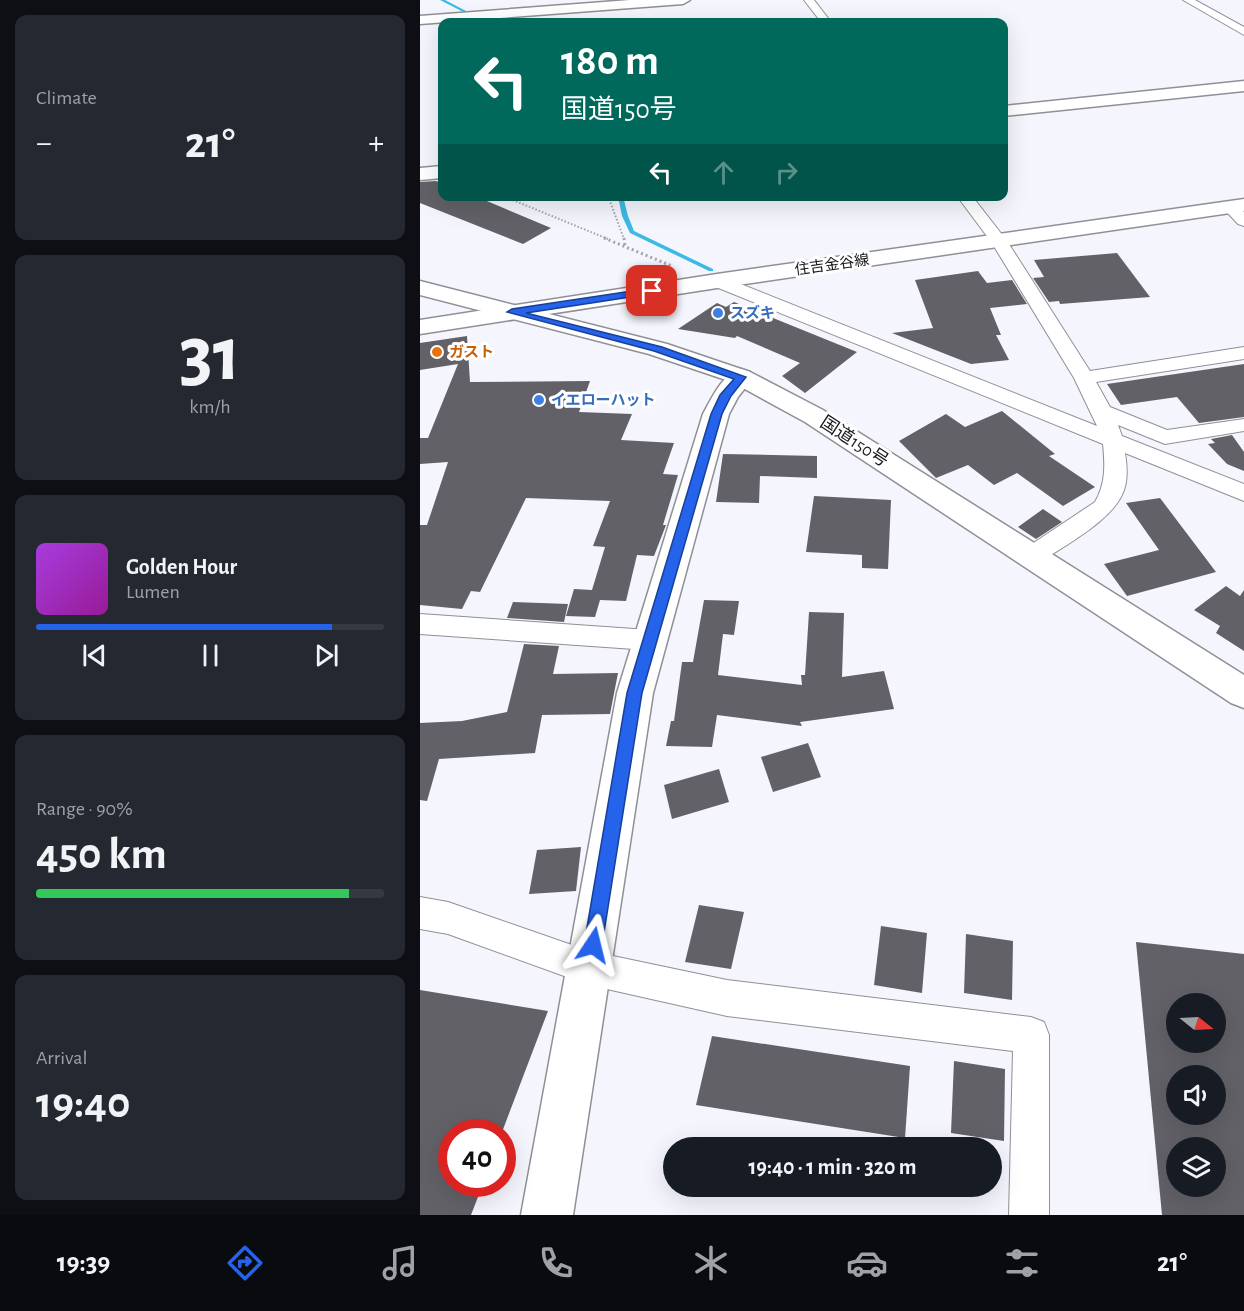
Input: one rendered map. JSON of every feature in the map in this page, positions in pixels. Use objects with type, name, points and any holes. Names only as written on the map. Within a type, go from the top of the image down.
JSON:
[{"type":"main road","points":[[447,18],[682,0]]},
{"type":"main road","points":[[420,20],[438,19]]},
{"type":"main road","points":[[1008,111],[1244,86]]},
{"type":"main road","points":[[420,174],[438,172]]},
{"type":"main road","name":"住吉金谷線","points":[[420,327],[717,281],[999,241],[1239,211]]},
{"type":"main road","name":"国道150号","points":[[420,288],[658,349],[741,377],[814,416],[1244,693]]},
{"type":"main road","points":[[547,1215],[590,968],[634,693],[716,414],[726,395],[741,377]]},
{"type":"street","points":[[809,0],[823,18]]},
{"type":"street","points":[[1188,0],[1244,32]]},
{"type":"street","points":[[968,201],[999,241],[1084,378],[1102,411],[1113,440],[1116,469],[1113,490],[1103,507],[1032,556]]},
{"type":"street","points":[[717,281],[1244,493]]},
{"type":"street","points":[[1084,378],[1244,353]]},
{"type":"street","points":[[1102,411],[1165,437],[1244,425]]},
{"type":"street","points":[[420,624],[650,640]]},
{"type":"street","points":[[420,913],[448,918],[590,968],[727,998],[1031,1035],[1029,1215]]},
{"type":"path","points":[[515,201],[673,266]]},
{"type":"path","points":[[609,201],[613,215],[622,229],[625,246]]},
{"type":"building","points":[[420,182],[438,182],[438,201],[487,201],[551,228],[523,244],[420,203]]},
{"type":"building","points":[[1117,253],[1150,297],[1060,304],[1059,301],[1049,302],[1033,278],[1044,277],[1034,260]]},
{"type":"building","points":[[978,271],[987,283],[1012,280],[1027,304],[990,308],[1001,335],[996,335],[1009,360],[971,364],[892,333],[933,328],[915,280]]},
{"type":"building","points":[[734,302],[857,352],[805,393],[782,376],[800,363],[737,336],[735,338],[678,329],[717,303],[726,307]]},
{"type":"building","points":[[467,336],[470,382],[590,381],[579,412],[632,414],[621,440],[674,443],[663,474],[678,475],[663,525],[666,525],[654,556],[637,555],[626,601],[600,600],[595,617],[566,616],[574,589],[592,590],[605,547],[593,546],[610,501],[526,498],[480,592],[471,591],[462,609],[420,605],[420,525],[427,525],[448,462],[420,464],[420,438],[428,438],[458,364],[420,370],[420,343]]},
{"type":"building","points":[[1244,364],[1244,417],[1199,423],[1177,397],[1121,405],[1107,384]]},
{"type":"building","points":[[1002,411],[1055,454],[1049,456],[1095,487],[1063,506],[1017,473],[994,485],[968,465],[936,478],[899,441],[946,414],[965,427]]},
{"type":"building","points":[[1232,435],[1244,452],[1244,471],[1227,464],[1208,444],[1215,443],[1211,439]]},
{"type":"building","points":[[723,454],[817,456],[817,478],[760,476],[759,503],[716,502]]},
{"type":"building","points":[[814,496],[891,500],[888,569],[862,568],[862,555],[806,552]]},
{"type":"building","points":[[1160,498],[1216,572],[1127,596],[1104,564],[1159,550],[1126,503]]},
{"type":"building","points":[[1043,509],[1062,522],[1036,539],[1018,527]]},
{"type":"building","points":[[1226,586],[1240,596],[1244,590],[1244,651],[1216,633],[1220,626],[1194,610]]},
{"type":"building","points":[[704,600],[739,601],[734,635],[723,634],[718,675],[802,685],[801,675],[805,675],[809,612],[844,613],[842,677],[884,671],[894,709],[800,722],[802,726],[717,715],[712,747],[666,746],[671,721],[674,721],[682,662],[693,662]]},
{"type":"building","points":[[513,602],[568,604],[564,622],[507,618]]},
{"type":"building","points":[[524,644],[559,646],[553,674],[618,673],[610,714],[542,715],[535,753],[439,759],[427,801],[420,800],[420,723],[462,721],[507,712]]},
{"type":"building","points":[[808,743],[821,777],[773,792],[761,757]]},
{"type":"building","points":[[719,769],[729,802],[672,819],[664,785]]},
{"type":"building","points":[[581,847],[576,891],[529,894],[537,850]]},
{"type":"building","points":[[699,905],[744,912],[731,969],[685,962]]},
{"type":"building","points":[[881,926],[927,933],[922,993],[874,985]]},
{"type":"building","points":[[966,934],[1013,941],[1012,1000],[964,993]]},
{"type":"building","points":[[1136,942],[1244,954],[1244,1215],[1162,1215]]},
{"type":"building","points":[[420,990],[548,1011],[507,1119],[438,1119],[438,1197],[478,1197],[471,1215],[420,1215]]},
{"type":"building","points":[[712,1036],[910,1066],[905,1137],[696,1105]]},
{"type":"building","points":[[954,1061],[1005,1069],[1004,1141],[1002,1137],[978,1137],[951,1133]]},
{"type":"waterway","points":[[442,0],[477,18]]},
{"type":"waterway","points":[[621,201],[632,232],[711,270]]},
{"type":"place","name":"スズキ","points":[[718,313]]},
{"type":"place","name":"ガスト","points":[[437,352]]},
{"type":"place","name":"イエローハット","points":[[539,400]]},
{"type":"route","points":[[593,945],[634,693],[716,414],[726,395],[741,377],[658,349],[512,312],[652,291]]}]
